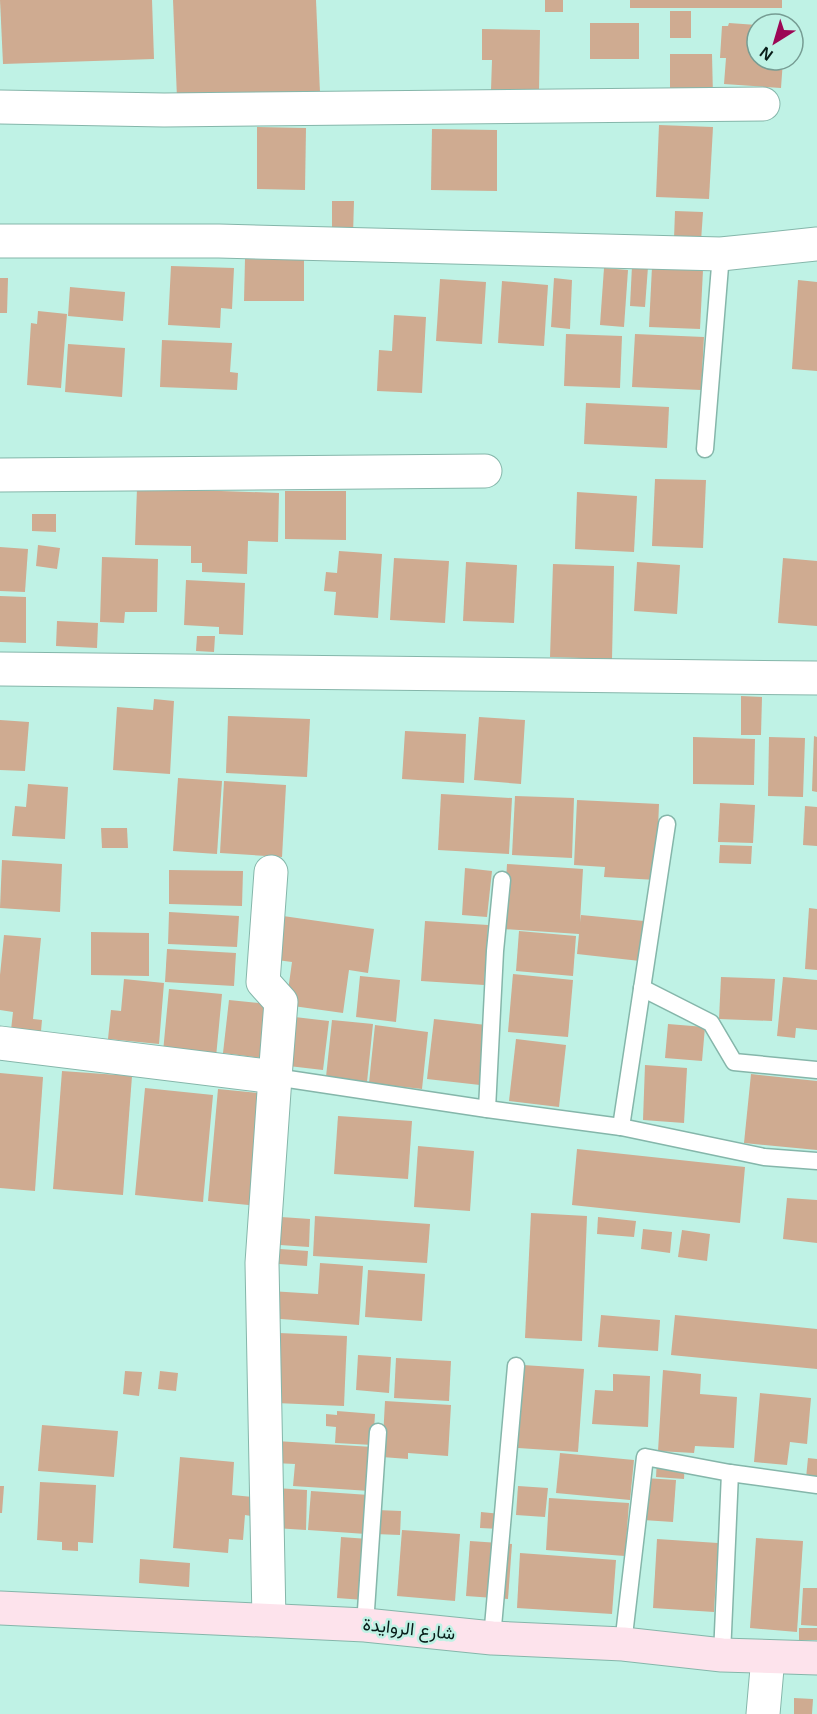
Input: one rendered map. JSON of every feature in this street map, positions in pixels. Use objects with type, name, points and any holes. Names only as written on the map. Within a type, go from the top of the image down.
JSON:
[{"type":"street","points":[[0,107],[176,110],[764,104]]},
{"type":"street","points":[[0,241],[219,241],[721,254],[817,244]]},
{"type":"street","points":[[0,475],[484,471]]},
{"type":"street","points":[[0,669],[817,678]]},
{"type":"street","points":[[269,1620],[262,1263],[281,1002],[262,982],[271,872]]},
{"type":"street","points":[[0,1043],[275,1077]]},
{"type":"street","name":"شارع الروايدة","points":[[0,1608],[364,1624],[492,1638],[623,1644],[722,1655],[817,1658]]},
{"type":"street","points":[[763,1714],[768,1657]]},
{"type":"lane","points":[[705,449],[721,254]]},
{"type":"lane","points":[[621,1127],[666,824]]},
{"type":"lane","points":[[487,1109],[495,951],[502,880]]},
{"type":"lane","points":[[642,988],[711,1023],[734,1062],[817,1070]]},
{"type":"lane","points":[[275,1077],[621,1127],[764,1157],[817,1161]]},
{"type":"lane","points":[[492,1638],[516,1366]]},
{"type":"lane","points":[[364,1624],[378,1432]]},
{"type":"lane","points":[[623,1644],[645,1457],[730,1473],[817,1485]]},
{"type":"lane","points":[[722,1655],[730,1473]]},
{"type":"building","points":[[0,0],[152,0],[154,59],[3,64]]},
{"type":"building","points":[[173,0],[316,0],[320,93],[177,98]]},
{"type":"building","points":[[545,0],[563,0],[563,12],[545,12]]},
{"type":"building","points":[[630,0],[782,0],[782,8],[630,8]]},
{"type":"building","points":[[670,11],[691,11],[691,38],[670,38]]},
{"type":"building","points":[[590,23],[639,23],[639,59],[590,59]]},
{"type":"building","points":[[729,23],[745,24],[745,72],[782,72],[781,88],[724,84],[726,58],[720,58],[722,26],[728,26]]},
{"type":"building","points":[[482,29],[540,30],[539,91],[491,90],[492,60],[482,60]]},
{"type":"building","points":[[670,54],[712,54],[713,97],[670,98]]},
{"type":"building","points":[[659,125],[713,127],[709,199],[656,197]]},
{"type":"building","points":[[257,127],[306,128],[305,190],[257,189]]},
{"type":"building","points":[[432,129],[497,130],[497,191],[431,190]]},
{"type":"building","points":[[332,201],[354,201],[353,235],[332,235]]},
{"type":"building","points":[[675,211],[703,212],[701,241],[674,239]]},
{"type":"building","points":[[245,259],[304,260],[304,301],[244,301]]},
{"type":"building","points":[[171,266],[234,268],[232,309],[221,308],[220,328],[168,325]]},
{"type":"building","points":[[632,266],[648,267],[645,307],[630,306]]},
{"type":"building","points":[[652,267],[703,270],[700,329],[649,327]]},
{"type":"building","points":[[604,268],[628,270],[624,327],[600,325]]},
{"type":"building","points":[[0,278],[8,278],[7,313],[0,313]]},
{"type":"building","points":[[554,278],[572,280],[570,329],[551,327]]},
{"type":"building","points":[[440,279],[486,282],[482,344],[436,341]]},
{"type":"building","points":[[798,280],[817,282],[817,371],[792,369]]},
{"type":"building","points":[[502,281],[548,285],[544,346],[498,343]]},
{"type":"building","points":[[70,287],[125,292],[123,321],[68,316]]},
{"type":"building","points":[[38,311],[67,314],[61,388],[27,385],[31,323],[37,324]]},
{"type":"building","points":[[394,315],[426,317],[422,393],[377,391],[379,350],[392,351]]},
{"type":"building","points":[[566,334],[622,336],[620,388],[564,386]]},
{"type":"building","points":[[635,334],[704,337],[701,390],[632,387]]},
{"type":"building","points":[[162,340],[232,343],[230,372],[238,373],[237,390],[160,387]]},
{"type":"building","points":[[68,344],[125,348],[122,397],[65,392]]},
{"type":"building","points":[[586,403],[669,407],[667,448],[584,444]]},
{"type":"building","points":[[655,479],[706,480],[703,548],[652,546]]},
{"type":"building","points":[[137,488],[279,493],[278,542],[248,541],[247,574],[202,572],[202,563],[191,563],[191,546],[135,545]]},
{"type":"building","points":[[285,491],[346,491],[346,540],[285,539]]},
{"type":"building","points":[[577,492],[637,496],[634,552],[575,549]]},
{"type":"building","points":[[32,514],[56,514],[56,532],[32,531]]},
{"type":"building","points":[[38,545],[60,548],[57,569],[36,566]]},
{"type":"building","points":[[0,547],[28,549],[25,592],[0,591]]},
{"type":"building","points":[[339,551],[382,554],[378,618],[334,615],[336,592],[324,591],[326,572],[337,573]]},
{"type":"building","points":[[102,557],[158,559],[157,612],[125,612],[124,623],[100,622]]},
{"type":"building","points":[[394,558],[449,561],[445,623],[390,620]]},
{"type":"building","points":[[783,558],[817,561],[817,626],[778,623]]},
{"type":"building","points":[[466,562],[517,565],[514,623],[463,621]]},
{"type":"building","points":[[637,562],[680,565],[677,614],[634,611]]},
{"type":"building","points":[[553,564],[614,566],[612,659],[550,657]]},
{"type":"building","points":[[186,580],[245,583],[243,635],[219,634],[219,627],[184,625]]},
{"type":"building","points":[[0,596],[26,597],[26,643],[0,642]]},
{"type":"building","points":[[57,621],[98,623],[97,648],[56,646]]},
{"type":"building","points":[[197,636],[215,636],[214,652],[196,651]]},
{"type":"building","points":[[741,696],[762,697],[761,735],[741,735]]},
{"type":"building","points":[[154,699],[174,701],[170,774],[113,770],[117,707],[153,710]]},
{"type":"building","points":[[228,716],[310,719],[307,777],[226,773]]},
{"type":"building","points":[[479,717],[525,720],[521,784],[474,780]]},
{"type":"building","points":[[0,720],[29,722],[25,771],[0,770]]},
{"type":"building","points":[[405,731],[466,734],[464,783],[402,779]]},
{"type":"building","points":[[814,736],[817,737],[817,792],[812,791]]},
{"type":"building","points":[[693,737],[755,739],[754,785],[693,784]]},
{"type":"building","points":[[769,737],[805,738],[803,797],[768,796]]},
{"type":"building","points":[[178,778],[222,781],[217,854],[173,851]]},
{"type":"building","points":[[224,781],[286,785],[282,857],[220,853]]},
{"type":"building","points":[[28,784],[68,787],[65,839],[12,836],[15,806],[26,807]]},
{"type":"building","points":[[441,794],[512,798],[509,854],[438,850]]},
{"type":"building","points":[[515,796],[574,798],[572,858],[512,855]]},
{"type":"building","points":[[577,800],[659,804],[656,880],[604,877],[605,867],[574,865]]},
{"type":"building","points":[[720,803],[755,805],[753,843],[718,842]]},
{"type":"building","points":[[805,806],[817,807],[817,846],[803,845]]},
{"type":"building","points":[[101,828],[127,828],[128,848],[102,848]]},
{"type":"building","points":[[720,845],[752,846],[751,864],[719,863]]},
{"type":"building","points":[[2,860],[62,864],[60,912],[0,908]]},
{"type":"building","points":[[507,864],[583,869],[580,922],[581,915],[644,921],[640,961],[577,954],[579,934],[503,929]]},
{"type":"building","points":[[465,868],[492,871],[487,917],[462,915]]},
{"type":"building","points":[[169,870],[243,871],[242,906],[169,904]]},
{"type":"building","points":[[809,908],[817,909],[817,970],[805,969]]},
{"type":"building","points":[[169,912],[239,916],[237,947],[168,944]]},
{"type":"building","points":[[283,916],[374,929],[368,973],[349,970],[343,1013],[286,1005],[292,962],[277,960]]},
{"type":"building","points":[[425,921],[488,925],[484,985],[421,981]]},
{"type":"building","points":[[519,931],[576,936],[573,976],[516,971]]},
{"type":"building","points":[[91,932],[149,933],[149,976],[91,975]]},
{"type":"building","points":[[4,935],[41,938],[33,1019],[42,1020],[40,1042],[10,1039],[13,1012],[0,1010],[0,975]]},
{"type":"building","points":[[167,949],[236,953],[234,986],[165,982]]},
{"type":"building","points":[[513,974],[573,980],[568,1037],[508,1032]]},
{"type":"building","points":[[360,976],[400,980],[396,1022],[356,1017]]},
{"type":"building","points":[[721,977],[775,979],[772,1021],[719,1019]]},
{"type":"building","points":[[783,977],[817,980],[817,1030],[796,1028],[795,1038],[777,1036]]},
{"type":"building","points":[[124,979],[164,983],[159,1044],[108,1039],[111,1010],[121,1011]]},
{"type":"building","points":[[169,989],[222,994],[216,1057],[163,1052]]},
{"type":"building","points":[[229,1000],[277,1005],[271,1059],[223,1053]]},
{"type":"building","points":[[286,1016],[329,1021],[323,1070],[280,1065]]},
{"type":"building","points":[[434,1019],[486,1025],[480,1085],[427,1079]]},
{"type":"building","points":[[332,1020],[373,1024],[367,1082],[326,1077]]},
{"type":"building","points":[[668,1024],[705,1027],[702,1061],[665,1058]]},
{"type":"building","points":[[375,1025],[428,1032],[422,1089],[369,1083]]},
{"type":"building","points":[[516,1039],[566,1045],[559,1107],[509,1101]]},
{"type":"building","points":[[645,1065],[687,1068],[684,1123],[643,1120]]},
{"type":"building","points":[[62,1071],[132,1076],[123,1195],[53,1189]]},
{"type":"building","points":[[0,1073],[43,1077],[35,1191],[0,1188]]},
{"type":"building","points":[[751,1074],[817,1081],[817,1150],[744,1143]]},
{"type":"building","points":[[145,1088],[213,1095],[203,1202],[135,1195]]},
{"type":"building","points":[[218,1089],[269,1094],[258,1206],[208,1201]]},
{"type":"building","points":[[338,1116],[412,1121],[408,1179],[334,1174]]},
{"type":"building","points":[[418,1146],[474,1151],[470,1211],[414,1207]]},
{"type":"building","points":[[577,1149],[745,1167],[740,1223],[572,1205]]},
{"type":"building","points":[[787,1198],[817,1200],[817,1243],[783,1239]]},
{"type":"building","points":[[531,1213],[587,1216],[582,1341],[525,1338]]},
{"type":"building","points":[[315,1216],[430,1224],[427,1263],[313,1256]]},
{"type":"building","points":[[281,1217],[310,1219],[309,1247],[280,1245]]},
{"type":"building","points":[[598,1217],[636,1221],[634,1237],[597,1234]]},
{"type":"building","points":[[643,1229],[672,1232],[670,1253],[641,1249]]},
{"type":"building","points":[[682,1230],[710,1234],[707,1261],[678,1257]]},
{"type":"building","points":[[280,1249],[308,1251],[307,1266],[279,1264]]},
{"type":"building","points":[[320,1263],[363,1266],[359,1325],[268,1318],[270,1291],[318,1294]]},
{"type":"building","points":[[368,1270],[425,1274],[422,1321],[365,1317]]},
{"type":"building","points":[[601,1315],[660,1320],[658,1351],[598,1347]]},
{"type":"building","points":[[675,1315],[817,1329],[817,1369],[671,1355]]},
{"type":"building","points":[[279,1333],[347,1336],[344,1406],[276,1403]]},
{"type":"building","points":[[358,1355],[391,1357],[389,1393],[356,1390]]},
{"type":"building","points":[[396,1358],[451,1361],[449,1401],[394,1398]]},
{"type":"building","points":[[523,1365],[584,1369],[578,1452],[518,1448]]},
{"type":"building","points":[[663,1370],[701,1374],[700,1394],[737,1397],[734,1448],[695,1446],[694,1453],[658,1451]]},
{"type":"building","points":[[125,1371],[142,1372],[139,1396],[123,1394]]},
{"type":"building","points":[[160,1371],[178,1373],[176,1391],[158,1389]]},
{"type":"building","points":[[613,1374],[650,1376],[648,1427],[592,1424],[595,1390],[613,1391]]},
{"type":"building","points":[[760,1393],[811,1398],[807,1444],[790,1442],[787,1465],[754,1462]]},
{"type":"building","points":[[385,1401],[451,1405],[448,1456],[408,1453],[408,1459],[382,1457]]},
{"type":"building","points":[[337,1411],[375,1414],[373,1445],[335,1443],[336,1427],[326,1426],[326,1414],[337,1415]]},
{"type":"building","points":[[42,1425],[118,1431],[114,1477],[38,1471]]},
{"type":"building","points":[[276,1441],[373,1447],[370,1491],[293,1486],[295,1464],[274,1463]]},
{"type":"building","points":[[560,1453],[634,1460],[630,1500],[556,1493]]},
{"type":"building","points":[[180,1457],[234,1462],[232,1495],[253,1497],[251,1516],[245,1515],[243,1540],[229,1539],[228,1553],[173,1548]]},
{"type":"building","points":[[808,1458],[817,1459],[817,1479],[806,1478]]},
{"type":"building","points":[[657,1459],[685,1460],[684,1479],[656,1477]]},
{"type":"building","points":[[645,1478],[676,1480],[673,1522],[643,1520]]},
{"type":"building","points":[[40,1482],[96,1485],[93,1543],[78,1542],[78,1551],[62,1550],[62,1542],[37,1540]]},
{"type":"building","points":[[0,1486],[4,1486],[2,1513],[0,1513]]},
{"type":"building","points":[[518,1486],[548,1488],[545,1517],[516,1515]]},
{"type":"building","points":[[276,1488],[307,1490],[306,1530],[275,1528]]},
{"type":"building","points":[[311,1491],[369,1495],[366,1534],[308,1530]]},
{"type":"building","points":[[549,1498],[629,1503],[625,1556],[546,1550]]},
{"type":"building","points":[[377,1510],[401,1511],[400,1535],[375,1534]]},
{"type":"building","points":[[481,1512],[501,1514],[500,1529],[480,1528]]},
{"type":"building","points":[[402,1530],[460,1534],[455,1601],[397,1596]]},
{"type":"building","points":[[341,1537],[368,1539],[364,1600],[337,1598]]},
{"type":"building","points":[[756,1538],[803,1541],[797,1632],[750,1628]]},
{"type":"building","points":[[657,1539],[718,1543],[714,1612],[653,1608]]},
{"type":"building","points":[[470,1541],[512,1544],[508,1599],[466,1596]]},
{"type":"building","points":[[520,1553],[616,1560],[612,1614],[517,1608]]},
{"type":"building","points":[[140,1559],[190,1563],[189,1587],[139,1583]]},
{"type":"building","points":[[803,1588],[817,1588],[817,1626],[801,1625]]},
{"type":"building","points":[[799,1628],[817,1628],[817,1640],[799,1640]]},
{"type":"building","points":[[794,1698],[813,1699],[812,1714],[794,1714]]}]
